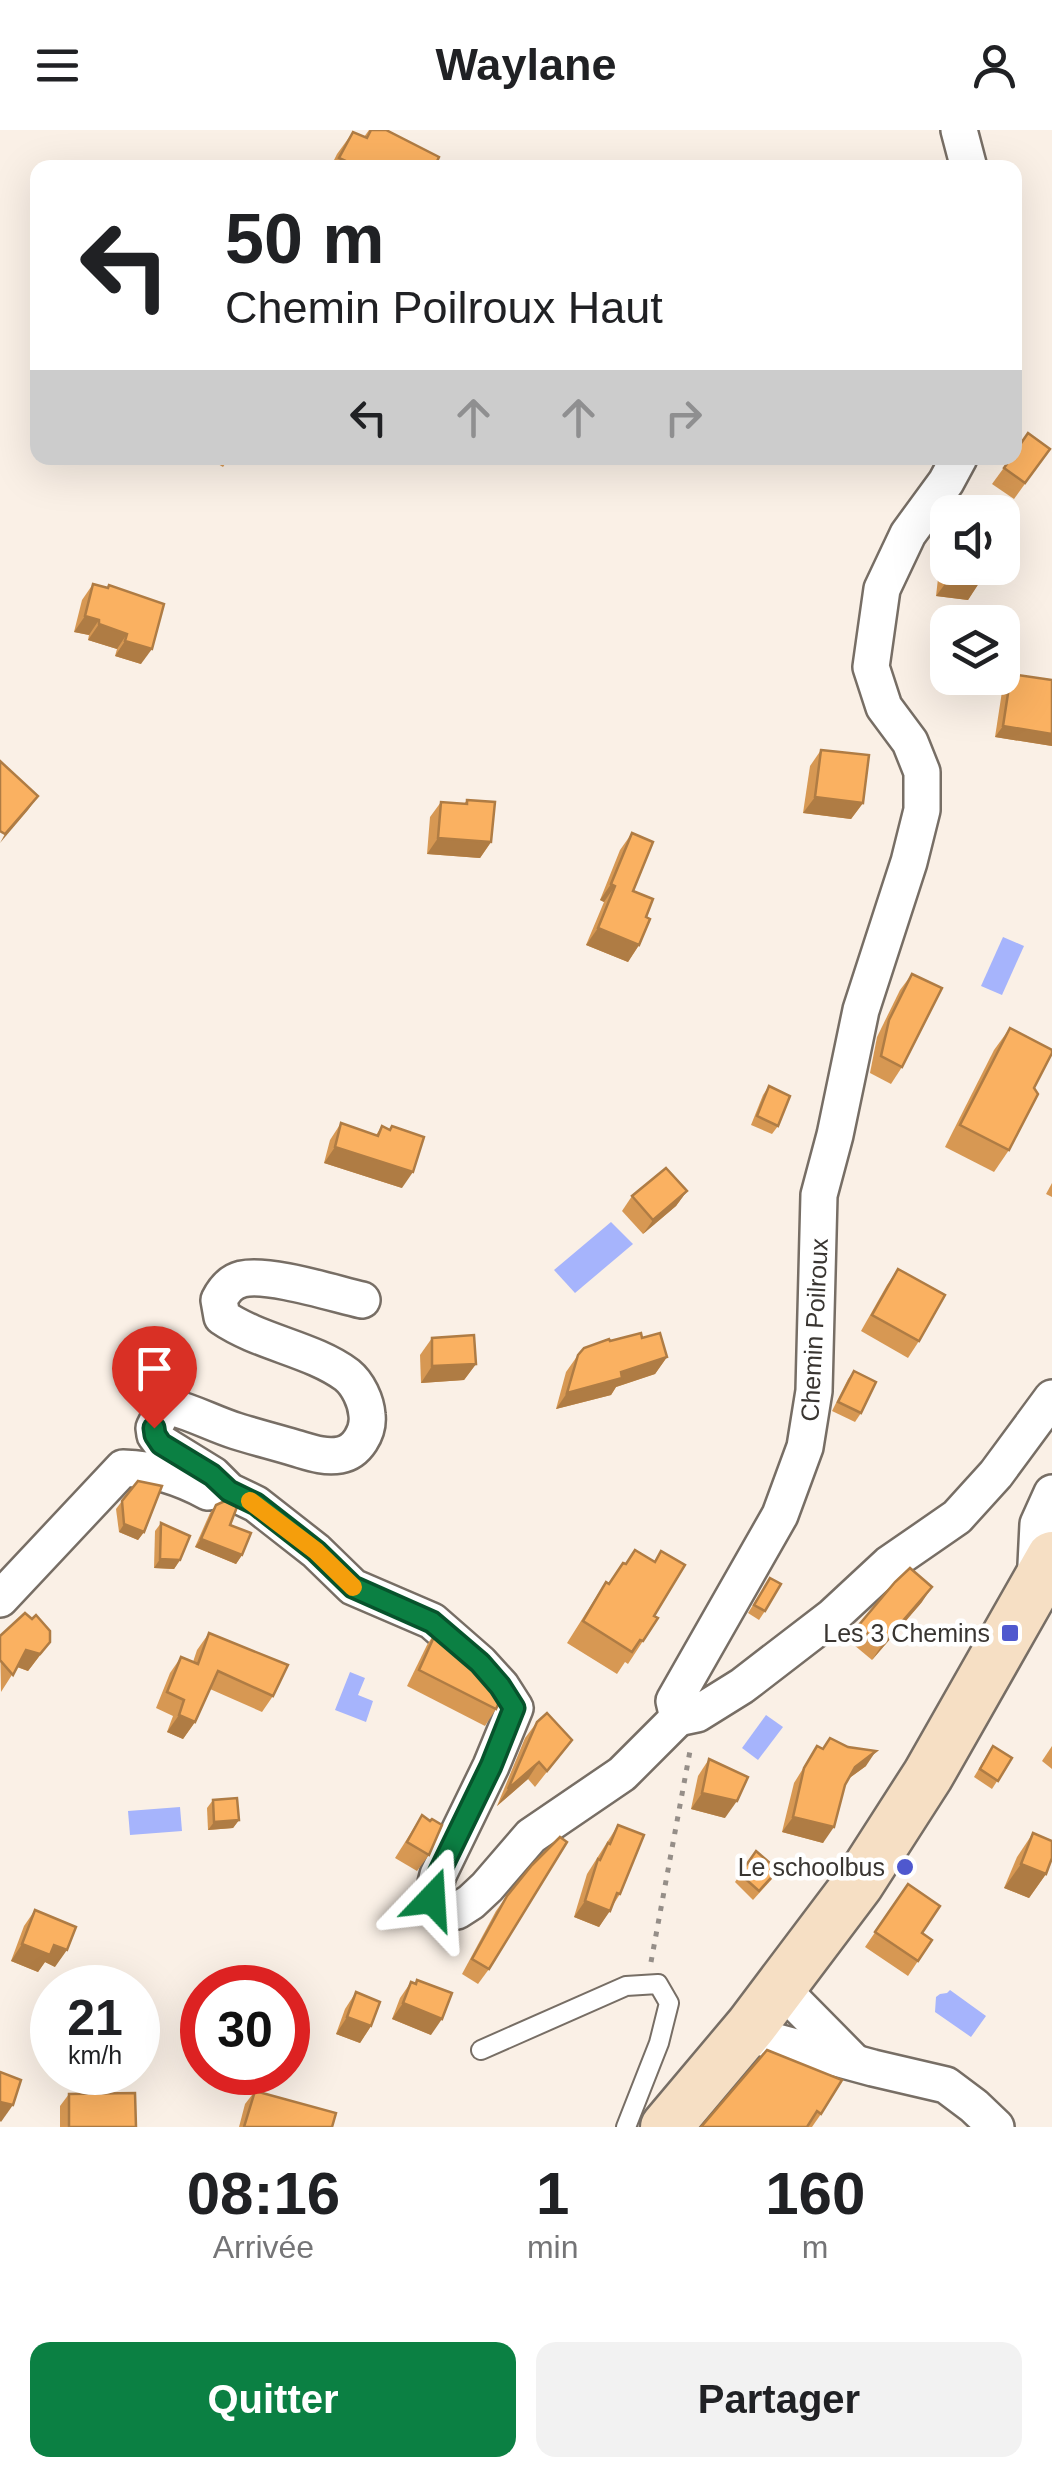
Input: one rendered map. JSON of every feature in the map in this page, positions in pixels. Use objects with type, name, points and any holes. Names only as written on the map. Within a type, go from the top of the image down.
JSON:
[{"type":"main road","points":[[666,2127],[858,1884],[928,1775],[1043,1574]]},
{"type":"street","points":[[959,130],[967,160]]},
{"type":"street","name":"Chemin Poilroux","points":[[687,1716],[674,1702],[780,1515],[805,1447],[814,1391],[820,1195],[861,1010],[922,810],[922,772],[910,742],[884,707],[871,667],[882,589],[908,534],[955,465]]},
{"type":"street","points":[[362,1300],[266,1278],[241,1279],[226,1287],[219,1300],[222,1317],[243,1331],[316,1358],[346,1374],[358,1386],[368,1417],[364,1436],[352,1451],[320,1456],[171,1407],[162,1412],[154,1428],[161,1444],[212,1475],[229,1491],[256,1504],[316,1551],[353,1587],[432,1622],[480,1663],[514,1708],[491,1766],[438,1875],[432,1899],[447,1912],[471,1902],[531,1836],[622,1774],[687,1716],[742,1686],[833,1616],[889,1564],[957,1516],[996,1474],[1052,1398]]},
{"type":"street","points":[[0,1598],[123,1468],[148,1469],[181,1478],[209,1492],[229,1491]]},
{"type":"street","points":[[1043,1574],[1038,1524],[1052,1492]]},
{"type":"street","points":[[758,2015],[854,2062],[946,2085],[996,2127]]},
{"type":"street","points":[[758,2015],[854,2062]]},
{"type":"lane","points":[[481,2050],[626,1986],[658,1984],[670,2003],[659,2043],[626,2127]]},
{"type":"path","points":[[647,1985],[687,1716]]},
{"type":"water","points":[[1003,937],[1024,946],[1002,995],[981,986]]},
{"type":"water","points":[[611,1222],[633,1244],[575,1293],[554,1270]]},
{"type":"water","points":[[350,1672],[365,1678],[358,1695],[373,1701],[366,1722],[335,1710]]},
{"type":"water","points":[[766,1715],[783,1727],[758,1760],[742,1748]]},
{"type":"water","points":[[180,1807],[182,1831],[130,1835],[128,1811]]},
{"type":"water","points":[[950,1990],[986,2016],[971,2037],[935,2012],[936,1997]]},
{"type":"building","points":[[371,130],[386,130],[439,157],[339,158],[353,132],[367,138]]},
{"type":"building","points":[[1028,433],[1050,449],[1025,483],[1004,468],[1022,465],[1022,442]]},
{"type":"building","points":[[93,584],[108,588],[109,585],[164,604],[152,649],[125,641],[127,634],[85,616]]},
{"type":"building","points":[[1020,675],[1052,680],[1052,734],[1003,726],[1008,695],[1020,695]]},
{"type":"building","points":[[821,750],[869,755],[863,803],[815,797]]},
{"type":"building","points":[[0,761],[38,796],[5,834],[0,831]]},
{"type":"building","points":[[467,800],[495,802],[491,842],[438,838],[441,802],[467,804]]},
{"type":"building","points":[[632,833],[653,842],[633,891],[653,899],[639,945],[598,928]]},
{"type":"building","points":[[912,974],[942,988],[902,1067],[881,1056],[889,1020]]},
{"type":"building","points":[[1010,1028],[1052,1053],[1034,1088],[1038,1094],[1009,1150],[960,1125]]},
{"type":"building","points":[[769,1086],[790,1096],[778,1126],[757,1116]]},
{"type":"building","points":[[341,1123],[378,1136],[382,1126],[390,1130],[392,1126],[424,1137],[413,1172],[335,1147]]},
{"type":"building","points":[[666,1168],[687,1191],[653,1220],[632,1196]]},
{"type":"building","points":[[898,1269],[945,1295],[919,1341],[872,1315]]},
{"type":"building","points":[[641,1333],[642,1338],[660,1333],[667,1357],[621,1372],[622,1378],[567,1393],[578,1355],[584,1348]]},
{"type":"building","points":[[474,1335],[476,1364],[432,1366],[432,1338]]},
{"type":"building","points":[[854,1371],[876,1382],[861,1413],[838,1402]]},
{"type":"building","points":[[138,1481],[162,1486],[144,1532],[124,1524],[122,1501]]},
{"type":"building","points":[[225,1501],[237,1507],[230,1525],[251,1533],[242,1555],[201,1539],[216,1505]]},
{"type":"building","points":[[161,1523],[190,1536],[180,1560],[160,1559]]},
{"type":"building","points":[[635,1550],[655,1562],[661,1551],[685,1565],[654,1616],[658,1618],[632,1652],[583,1621],[606,1582],[609,1584]]},
{"type":"building","points":[[910,1568],[932,1587],[882,1645],[858,1626]]},
{"type":"building","points":[[770,1578],[781,1584],[765,1611],[754,1605]]},
{"type":"building","points":[[25,1613],[32,1619],[36,1615],[50,1631],[50,1642],[40,1654],[26,1650],[13,1675],[0,1660],[0,1636]]},
{"type":"building","points":[[438,1628],[491,1677],[503,1694],[496,1709],[419,1670]]},
{"type":"building","points":[[209,1633],[288,1665],[273,1696],[218,1671],[195,1722],[179,1715],[184,1700],[167,1692],[181,1657],[198,1664]]},
{"type":"building","points":[[547,1713],[572,1740],[547,1771],[539,1762],[508,1789],[537,1722]]},
{"type":"building","points":[[830,1738],[848,1747],[876,1751],[855,1767],[845,1785],[834,1827],[793,1817],[804,1768],[817,1746],[823,1749]]},
{"type":"building","points":[[993,1746],[1012,1758],[998,1781],[980,1769]]},
{"type":"building","points":[[709,1759],[748,1777],[737,1801],[702,1793]]},
{"type":"building","points":[[237,1798],[239,1820],[214,1822],[213,1800]]},
{"type":"building","points":[[422,1815],[442,1825],[429,1855],[407,1842]]},
{"type":"building","points":[[618,1825],[644,1835],[610,1911],[585,1901],[598,1859]]},
{"type":"building","points":[[1033,1833],[1052,1841],[1052,1858],[1046,1874],[1021,1864]]},
{"type":"building","points":[[560,1837],[567,1842],[489,1969],[472,1959],[507,1896]]},
{"type":"building","points":[[756,1851],[778,1870],[759,1891],[740,1874]]},
{"type":"building","points":[[908,1884],[940,1906],[922,1933],[932,1940],[918,1961],[875,1932]]},
{"type":"building","points":[[35,1910],[76,1927],[67,1950],[54,1945],[50,1955],[22,1944]]},
{"type":"building","points":[[417,1980],[452,1993],[442,2019],[403,2003],[411,1982],[416,1984]]},
{"type":"building","points":[[356,1992],[380,2002],[371,2026],[347,2017]]},
{"type":"building","points":[[767,2050],[842,2080],[821,2114],[817,2111],[807,2127],[701,2127]]},
{"type":"building","points":[[0,2072],[21,2080],[13,2105],[0,2102]]},
{"type":"building","points":[[69,2095],[135,2095],[136,2127],[69,2127]]},
{"type":"building","points":[[254,2095],[270,2095],[336,2113],[332,2127],[244,2127]]},
{"type":"slow traffic","points":[[250,1501],[316,1551],[353,1587]]},
{"type":"place","name":"Les 3 Chemins","points":[[1010,1633]]},
{"type":"place","name":"Le schoolbus","points":[[905,1867]]},
{"type":"route","points":[[154,1428],[161,1444],[212,1475],[229,1491],[256,1504],[316,1551],[353,1587],[432,1622],[480,1663],[514,1708],[491,1766],[438,1875],[432,1899]]}]
